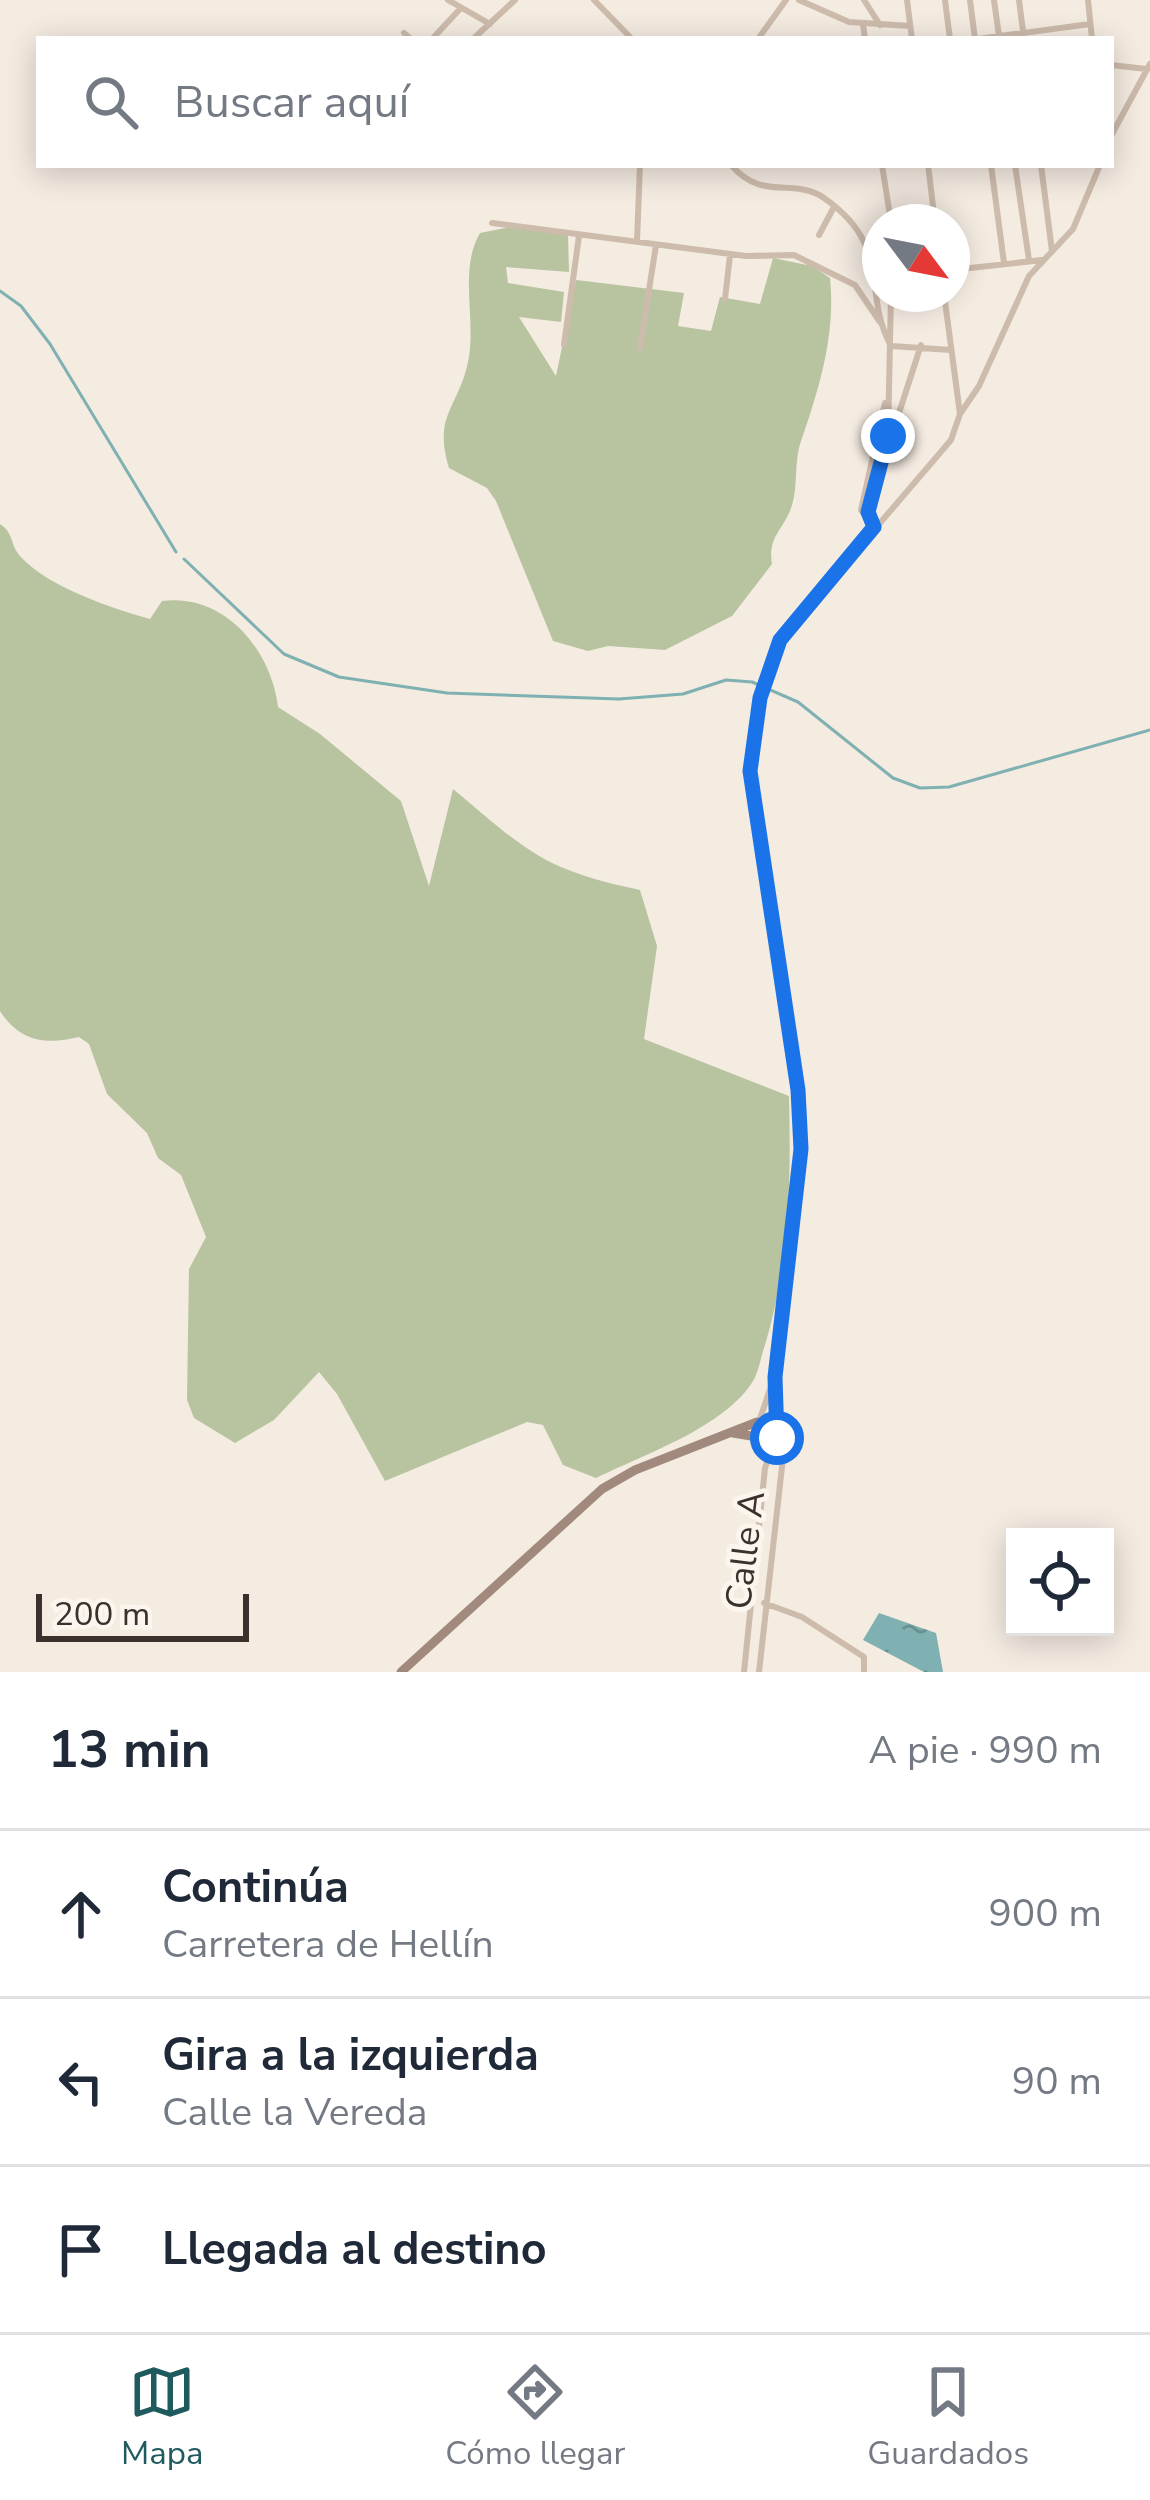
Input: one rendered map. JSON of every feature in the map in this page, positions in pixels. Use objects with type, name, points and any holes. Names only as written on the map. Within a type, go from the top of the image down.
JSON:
[{"type":"street","points":[[448,0],[490,24]]},
{"type":"street","points":[[476,36],[515,0]]},
{"type":"street","points":[[594,0],[629,36]]},
{"type":"street","points":[[760,36],[786,0]]},
{"type":"street","points":[[799,0],[828,16],[863,24],[910,26]]},
{"type":"street","points":[[864,0],[880,25]]},
{"type":"street","points":[[907,0],[912,36]]},
{"type":"street","points":[[945,0],[950,36]]},
{"type":"street","points":[[970,0],[976,36]]},
{"type":"street","points":[[994,0],[998,36],[1090,24]]},
{"type":"street","points":[[1019,0],[1023,36]]},
{"type":"street","points":[[1088,0],[1092,36]]},
{"type":"street","points":[[435,36],[460,9]]},
{"type":"street","points":[[863,24],[865,36]]},
{"type":"street","points":[[1114,65],[1148,67],[1114,130]]},
{"type":"street","points":[[637,242],[640,168]]},
{"type":"street","points":[[735,168],[764,189],[808,191],[834,207],[875,262],[880,322]]},
{"type":"street","points":[[882,168],[888,204]]},
{"type":"street","points":[[928,168],[933,204]]},
{"type":"street","points":[[991,168],[1004,263]]},
{"type":"street","points":[[1015,168],[1029,260]]},
{"type":"street","points":[[1040,168],[1052,250]]},
{"type":"street","points":[[765,1468],[779,1440],[775,1377],[801,1149],[798,1090],[750,771],[760,698],[780,640],[944,452],[1029,276],[1073,229],[1099,168]]},
{"type":"street","points":[[819,235],[834,207]]},
{"type":"street","points":[[492,224],[814,260],[855,285],[891,346]]},
{"type":"street","points":[[564,345],[579,235]]},
{"type":"street","points":[[640,348],[656,244]]},
{"type":"street","points":[[724,299],[730,254]]},
{"type":"street","points":[[970,268],[1042,260]]},
{"type":"street","points":[[868,519],[890,416],[891,312]]},
{"type":"street","points":[[946,312],[959,414]]},
{"type":"street","points":[[890,416],[898,416],[921,345]]},
{"type":"street","points":[[891,346],[950,350]]},
{"type":"street","points":[[874,527],[861,511],[888,392]]},
{"type":"street","points":[[744,1672],[765,1468],[759,1420],[775,1377]]},
{"type":"street","points":[[401,1672],[602,1489],[634,1470],[759,1420],[776,1420]]},
{"type":"street","points":[[733,1433],[779,1440]]},
{"type":"street","name":"Calle A","points":[[759,1672],[779,1440]]},
{"type":"street","points":[[764,1603],[802,1617],[864,1657],[864,1672]]},
{"type":"green space","points":[[515,226],[568,235],[569,272],[506,267],[508,283],[564,292],[561,322],[519,317],[556,376],[576,280],[684,293],[678,326],[711,331],[720,297],[760,304],[773,258],[812,266],[830,278],[825,361],[799,449],[792,505],[774,539],[772,564],[732,616],[665,650],[608,646],[588,651],[553,641],[496,501],[487,488],[449,468],[445,423],[468,362],[474,248],[480,233]]},
{"type":"green space","points":[[0,524],[32,567],[81,595],[150,619],[162,601],[206,606],[225,616],[255,646],[274,686],[278,707],[320,734],[401,801],[429,886],[453,789],[500,828],[558,866],[640,890],[657,946],[644,1039],[789,1096],[790,1159],[780,1283],[755,1377],[723,1412],[682,1438],[596,1478],[563,1465],[543,1425],[527,1422],[385,1481],[337,1394],[319,1372],[274,1420],[235,1443],[194,1418],[187,1400],[189,1269],[206,1237],[181,1175],[158,1158],[147,1133],[107,1094],[89,1044],[79,1037],[35,1039],[16,1029],[0,1011]]},
{"type":"water","points":[[879,1613],[936,1633],[943,1672],[924,1672],[863,1640]]},
{"type":"waterway","points":[[0,291],[21,306],[50,344],[176,552]]},
{"type":"waterway","points":[[184,559],[284,654],[339,677],[447,693],[619,699],[683,694],[726,680],[752,682],[798,702],[893,778],[920,788],[949,787],[1150,730]]},
{"type":"route","points":[[777,1438],[775,1377],[801,1149],[798,1090],[750,771],[760,698],[780,640],[874,527],[868,512],[888,436]]}]
